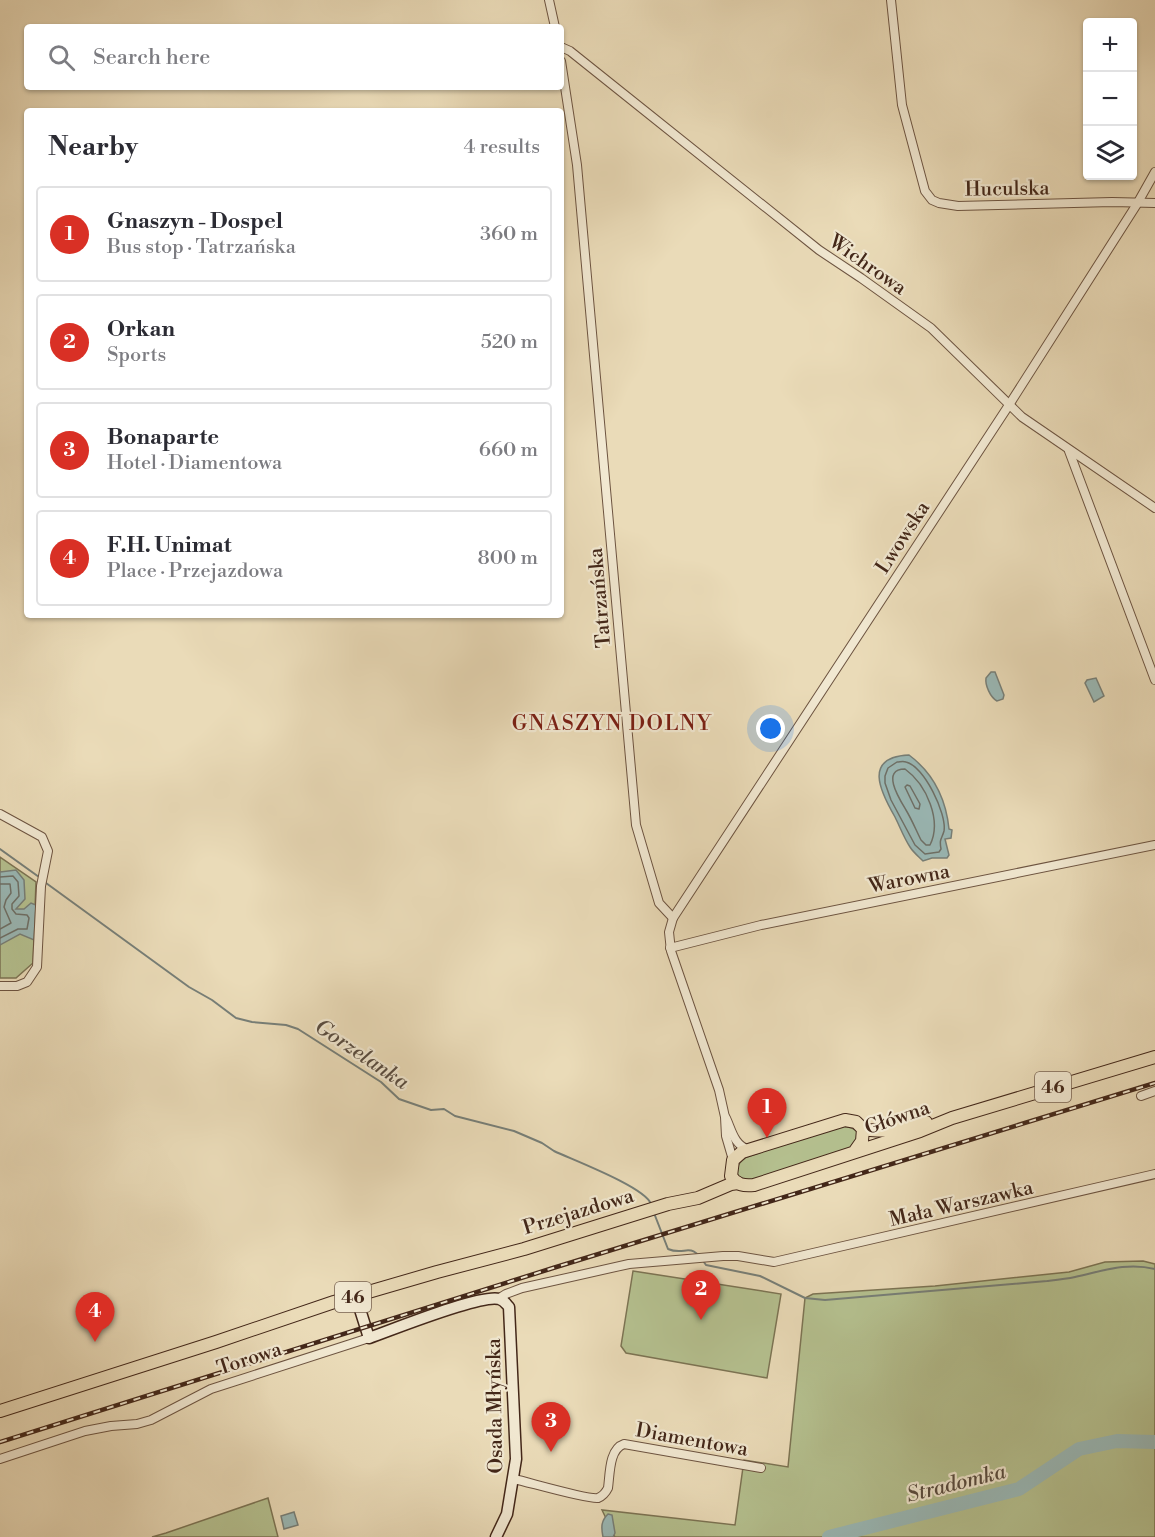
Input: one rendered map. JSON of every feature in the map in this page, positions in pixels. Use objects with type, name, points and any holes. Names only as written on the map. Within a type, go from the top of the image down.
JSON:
[{"type":"main road","name":"Główna","points":[[855,1151],[920,1131],[952,1118],[1155,1057]]},
{"type":"main road","name":"Główna","points":[[862,1129],[889,1130],[952,1118]]},
{"type":"main road","name":"46","points":[[731,1166],[742,1152],[845,1120],[856,1122],[862,1129]]},
{"type":"main road","points":[[855,1151],[862,1140],[862,1129]]},
{"type":"main road","name":"46","points":[[738,1184],[754,1185],[855,1151]]},
{"type":"main road","points":[[731,1166],[733,1180],[738,1184]]},
{"type":"main road","name":"Przejazdowa","points":[[0,1411],[334,1302],[493,1258],[672,1203],[710,1186],[731,1166]]},
{"type":"main road","name":"Przejazdowa","points":[[672,1203],[698,1198],[731,1184],[738,1184]]},
{"type":"main road","name":"Przejazdowa","points":[[216,1342],[262,1332],[358,1303],[493,1258]]},
{"type":"street","points":[[549,0],[554,24]]},
{"type":"street","name":"Huculska","points":[[891,0],[902,105],[925,191],[932,200],[946,205],[977,206],[1112,202],[1155,204]]},
{"type":"street","name":"Wichrowa","points":[[564,48],[819,250],[931,328],[1009,405],[1155,508]]},
{"type":"street","name":"Tatrzańska","points":[[564,80],[577,165],[636,825],[660,903],[674,918]]},
{"type":"street","name":"Lwowska","points":[[674,918],[1009,405],[1155,172]]},
{"type":"street","points":[[1069,449],[1155,680]]},
{"type":"street","points":[[0,814],[42,837],[48,851],[41,886],[37,968],[27,982],[17,986],[0,986]]},
{"type":"street","name":"Warowna","points":[[670,948],[761,925],[1155,845]]},
{"type":"street","points":[[674,918],[669,932],[670,948],[719,1090],[731,1166]]},
{"type":"street","points":[[1141,1096],[1155,1091]]},
{"type":"street","points":[[725,1117],[739,1145],[749,1150]]},
{"type":"street","name":"Mała Warszawka","points":[[498,1299],[522,1288],[629,1264],[738,1256],[774,1262],[1155,1173]]},
{"type":"street","name":"Osada Młyńska","points":[[496,1537],[507,1514],[514,1479],[515,1437],[509,1307],[498,1299]]},
{"type":"street","name":"Torowa","points":[[0,1459],[85,1431],[151,1420],[211,1389],[436,1314],[472,1303],[498,1299]]},
{"type":"street","points":[[358,1303],[369,1338]]},
{"type":"street","name":"Diamentowa","points":[[514,1479],[598,1498],[608,1488],[616,1448],[624,1444],[762,1468]]},
{"type":"green space","points":[[0,857],[36,882],[33,963],[16,978],[0,978]]},
{"type":"green space","points":[[839,1125],[859,1132],[858,1140],[849,1149],[754,1181],[737,1177],[738,1165],[747,1157]]},
{"type":"green space","points":[[1143,1261],[1155,1264],[1155,1537],[615,1537],[602,1510],[735,1525],[744,1460],[788,1467],[805,1298],[813,1294],[935,1286],[1069,1272],[1105,1262]]},
{"type":"green space","points":[[633,1271],[781,1294],[767,1378],[626,1353],[621,1346]]},
{"type":"green space","points":[[268,1498],[278,1537],[152,1537],[166,1533]]},
{"type":"water","points":[[991,672],[995,672],[1004,695],[1003,699],[997,701],[990,694],[986,684],[986,678]]},
{"type":"water","points":[[1096,678],[1104,696],[1094,702],[1085,683],[1087,680]]},
{"type":"water","points":[[909,755],[931,778],[945,807],[949,829],[952,830],[951,838],[945,839],[949,855],[947,858],[932,858],[923,861],[911,849],[884,797],[879,777],[880,769],[885,762],[895,757]]},
{"type":"water","points":[[16,870],[24,880],[25,899],[16,909],[24,909],[31,903],[36,905],[34,940],[20,934],[0,945],[0,872]]},
{"type":"water","points":[[294,1512],[298,1525],[284,1529],[281,1516]]},
{"type":"water","points":[[608,1514],[612,1515],[615,1533],[613,1537],[603,1537],[602,1524]]},
{"type":"waterway","name":"Gorzelanka","points":[[0,849],[39,877]]},
{"type":"waterway","name":"Gorzelanka","points":[[46,883],[189,987],[212,1000],[236,1018],[286,1025],[298,1029],[381,1082],[399,1099],[431,1110],[444,1109],[455,1116],[514,1131],[623,1182],[646,1197],[651,1204]]},
{"type":"waterway","points":[[654,1213],[668,1249],[692,1251],[706,1265],[760,1276],[805,1298],[825,1300],[1047,1281],[1134,1266],[1155,1269]]},
{"type":"waterway","name":"Stradomka","points":[[829,1537],[1019,1489],[1079,1449],[1117,1441],[1155,1442]]},
{"type":"railway","points":[[0,1442],[553,1268],[1155,1083]]},
{"type":"place","name":"Gnaszyn - Dospel","points":[[767,1138]]},
{"type":"place","name":"Orkan","points":[[701,1320]]},
{"type":"place","name":"F.H. Unimat","points":[[95,1342]]},
{"type":"place","name":"Bonaparte","points":[[551,1452]]},
{"type":"district","name":"GNASZYN DOLNY","points":[[612,723]]}]
